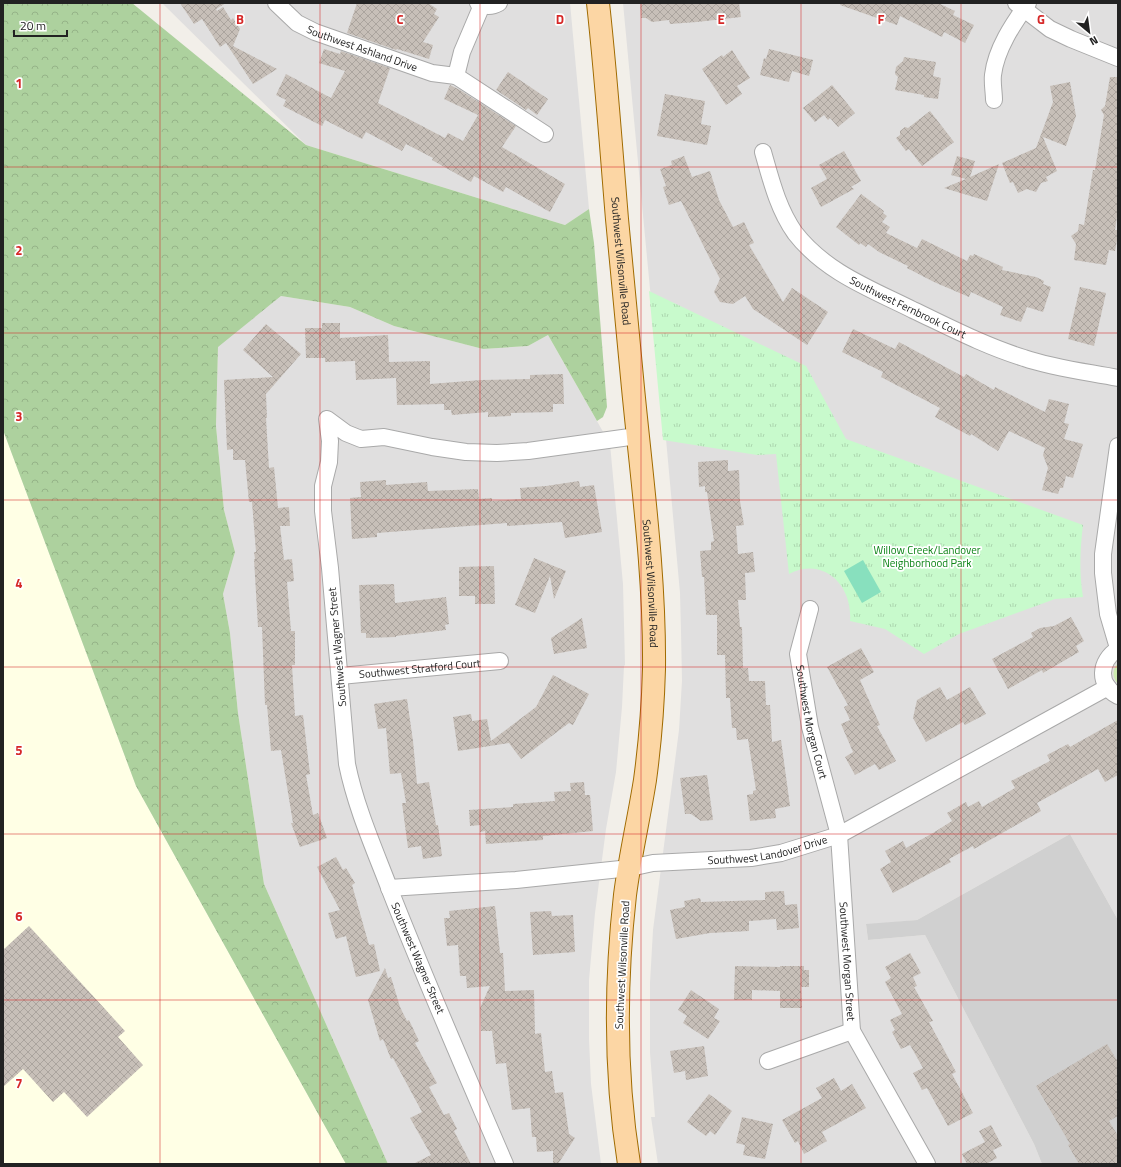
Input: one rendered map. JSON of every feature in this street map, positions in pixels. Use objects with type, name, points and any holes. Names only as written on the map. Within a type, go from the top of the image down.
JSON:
[{"type":"main road","name":"Southwest Wilsonville Road","points":[[598,3],[651,580],[654,670],[647,763],[626,892],[621,934],[619,1029],[621,1084],[629,1164]]},
{"type":"street","name":"Southwest Ashland Drive","points":[[276,3],[297,23],[315,32],[432,73],[456,76],[545,134]]},
{"type":"street","points":[[456,76],[462,52],[480,4],[489,6],[499,3]]},
{"type":"street","points":[[994,100],[993,76],[997,56],[1022,5],[1050,29],[1118,58]]},
{"type":"street","name":"Southwest Fernbrook Court","points":[[763,152],[780,206],[787,221],[796,234],[818,259],[832,268],[866,287],[941,324],[1001,350],[1041,363],[1118,378]]},
{"type":"street","name":"Southwest Wagner Street","points":[[505,1164],[406,933],[366,831],[351,784],[347,764],[340,676],[323,511],[323,486],[329,462],[330,441],[327,419],[346,433],[361,439],[384,437],[466,452],[497,453],[528,451],[637,436]]},
{"type":"street","points":[[1113,691],[1105,682],[1103,675],[1107,659],[1118,648],[1108,614],[1103,573],[1103,554],[1118,446]]},
{"type":"street","name":"Southwest Morgan Court","points":[[810,609],[798,654],[810,727],[839,835]]},
{"type":"street","name":"Southwest Stratford Court","points":[[340,676],[500,661]]},
{"type":"street","name":"Southwest Landover Drive","points":[[389,888],[516,880],[630,868],[653,863],[751,858],[781,853],[839,835],[1113,691]]},
{"type":"street","name":"Southwest Morgan Street","points":[[839,835],[852,1031],[927,1164]]},
{"type":"street","points":[[768,1061],[852,1031]]},
{"type":"shaded area","points":[[162,3],[570,3],[589,209],[565,225],[306,145]]},
{"type":"shaded area","points":[[623,3],[1118,3],[1118,920],[1070,834],[917,920],[866,925],[868,940],[925,935],[1034,1144],[1042,1164],[658,1164],[651,1117],[655,1117],[650,1053],[650,983],[653,930],[679,730],[682,681],[680,593]]},
{"type":"shaded area","points":[[281,296],[350,307],[394,326],[483,349],[528,346],[548,335],[610,444],[623,584],[625,665],[616,772],[606,829],[595,913],[589,980],[591,1084],[601,1164],[388,1164],[264,884],[238,713],[230,633],[223,594],[235,552],[224,510],[216,426],[218,346]]},
{"type":"shaded area","points":[[3,430],[136,786],[346,1164],[3,1164]]},
{"type":"shaded area","points":[[1070,834],[1118,920],[1118,1164],[1042,1164],[1034,1144],[925,935],[868,940],[866,924],[917,920]]},
{"type":"green space","points":[[3,3],[132,3],[306,145],[565,225],[589,209],[594,243],[607,407],[603,417],[597,421],[548,335],[528,346],[483,349],[394,326],[350,307],[281,296],[218,347],[216,426],[224,510],[235,552],[223,594],[230,633],[238,713],[264,884],[388,1164],[346,1164],[136,786],[3,430]]},
{"type":"green space","name":"Willow Creek/Landover Neighborhood Park","points":[[649,291],[806,366],[846,439],[1083,525],[1080,561],[1083,597],[1055,599],[959,634],[924,654],[885,629],[850,621],[850,608],[847,596],[833,577],[824,571],[813,569],[802,569],[789,574],[776,454],[757,455],[663,440]]},
{"type":"green space","points":[[863,560],[881,592],[862,603],[844,571]]},
{"type":"green space","points":[[1118,663],[1118,684],[1114,674]]},
{"type":"building","points":[[180,3],[226,3],[216,9],[217,11],[223,7],[231,20],[233,18],[240,29],[233,46],[277,69],[253,84],[226,43],[220,47],[202,19],[194,24]]},
{"type":"building","points":[[357,3],[428,3],[437,9],[434,14],[439,17],[423,42],[433,45],[429,59],[397,49],[396,50],[347,33]]},
{"type":"building","points":[[640,3],[739,3],[741,17],[670,24],[669,20],[652,22],[646,18],[641,18]]},
{"type":"building","points":[[841,3],[938,3],[955,11],[953,15],[974,25],[965,43],[944,32],[942,37],[900,16],[897,25],[840,5]]},
{"type":"building","points":[[324,49],[340,54],[341,51],[390,68],[378,103],[445,138],[448,133],[463,141],[478,115],[444,99],[450,85],[516,126],[502,147],[565,184],[550,212],[506,187],[503,192],[474,176],[471,182],[432,160],[433,158],[406,144],[402,151],[366,132],[362,139],[325,120],[322,126],[283,106],[286,100],[276,95],[286,74],[331,98],[345,71],[319,63]]},
{"type":"building","points":[[769,49],[813,60],[809,76],[792,71],[789,82],[760,75],[764,58],[766,59]]},
{"type":"building","points":[[732,50],[750,78],[737,86],[742,94],[726,105],[702,69]]},
{"type":"building","points":[[904,57],[936,62],[933,76],[941,78],[938,99],[895,90],[898,77],[895,74],[896,67],[903,61]]},
{"type":"building","points":[[508,72],[548,99],[537,115],[528,108],[526,110],[496,90]]},
{"type":"building","points":[[1110,77],[1118,77],[1118,210],[1115,230],[1118,230],[1118,235],[1115,251],[1109,250],[1106,265],[1074,260],[1076,244],[1071,236],[1078,231],[1079,224],[1084,225],[1104,115],[1101,110],[1105,106]]},
{"type":"building","points":[[1070,82],[1076,116],[1066,146],[1043,137],[1057,171],[1046,177],[1048,181],[1041,183],[1036,192],[1027,189],[1018,193],[1013,182],[1010,183],[1002,163],[1036,148],[1053,102],[1050,86]]},
{"type":"building","points":[[832,85],[855,113],[838,127],[830,118],[828,120],[824,115],[815,122],[803,108]]},
{"type":"building","points":[[665,94],[705,101],[701,124],[711,126],[707,145],[657,136]]},
{"type":"building","points":[[930,111],[954,142],[922,166],[909,149],[906,151],[896,138],[900,135],[900,131],[905,127],[908,128]]},
{"type":"building","points":[[844,151],[861,181],[851,187],[854,189],[821,207],[811,188],[827,179],[819,165]]},
{"type":"building","points":[[684,156],[692,177],[710,171],[719,200],[733,227],[744,222],[754,243],[749,245],[783,302],[792,288],[828,312],[807,345],[753,309],[745,296],[733,304],[720,302],[714,292],[720,279],[681,201],[669,205],[663,187],[666,186],[660,169],[672,165],[671,161]]},
{"type":"building","points":[[957,156],[975,161],[970,177],[999,164],[987,201],[944,188],[966,179],[951,175]]},
{"type":"building","points":[[861,194],[884,211],[883,213],[887,216],[882,222],[890,227],[886,233],[917,248],[922,239],[967,261],[970,255],[973,256],[974,254],[1003,267],[1002,270],[1036,277],[1044,281],[1043,284],[1051,287],[1043,312],[1027,307],[1021,322],[1000,315],[1003,307],[971,292],[969,297],[934,282],[907,268],[908,266],[879,252],[868,244],[866,247],[860,243],[859,245],[836,227]]},
{"type":"building","points":[[1080,287],[1106,293],[1094,346],[1068,339]]},
{"type":"building","points":[[322,323],[340,323],[340,338],[388,335],[389,362],[430,361],[430,384],[481,380],[530,379],[530,375],[563,374],[564,404],[553,404],[553,412],[511,413],[511,416],[488,417],[488,412],[452,415],[451,410],[444,410],[444,404],[397,405],[396,378],[356,380],[355,361],[325,362],[325,358],[306,358],[305,328],[322,328]]},
{"type":"building","points":[[266,324],[301,354],[266,394],[269,468],[274,467],[278,508],[289,507],[290,526],[280,526],[284,560],[292,559],[294,581],[287,582],[291,631],[295,631],[295,665],[292,665],[295,716],[303,715],[310,774],[306,775],[313,815],[318,813],[327,838],[300,847],[291,823],[293,823],[281,750],[271,751],[267,705],[265,705],[262,627],[258,627],[254,559],[254,552],[256,552],[252,502],[249,502],[245,460],[233,460],[233,449],[227,450],[224,380],[273,377],[243,350]]},
{"type":"building","points":[[853,329],[895,349],[899,342],[964,377],[966,374],[994,390],[995,387],[1045,412],[1049,399],[1069,404],[1064,423],[1069,424],[1064,439],[1083,444],[1073,478],[1066,476],[1063,488],[1060,488],[1058,494],[1042,490],[1048,468],[1043,455],[1045,448],[1009,431],[998,451],[971,434],[970,436],[935,417],[940,408],[881,377],[883,372],[842,352]]},
{"type":"building","points":[[728,460],[728,471],[739,470],[740,501],[744,525],[736,526],[738,554],[753,552],[755,572],[745,573],[746,600],[738,600],[740,627],[742,627],[743,668],[748,668],[749,681],[765,681],[766,705],[770,705],[772,742],[781,740],[790,806],[775,809],[776,818],[750,821],[747,795],[753,794],[753,791],[756,790],[748,739],[737,740],[736,728],[732,728],[730,698],[726,698],[725,655],[717,655],[717,615],[706,615],[704,577],[702,577],[700,551],[711,550],[711,542],[714,541],[707,492],[705,492],[705,486],[699,487],[698,462]]},
{"type":"building","points":[[386,480],[386,485],[427,482],[428,491],[478,489],[479,499],[492,498],[492,501],[521,499],[520,488],[579,481],[580,487],[594,485],[602,532],[565,538],[562,522],[507,526],[507,523],[377,533],[377,537],[352,539],[350,498],[361,497],[360,482]]},
{"type":"building","points":[[534,558],[566,571],[554,599],[550,576],[535,613],[515,605]]},
{"type":"building","points":[[494,566],[495,604],[475,604],[475,596],[459,596],[459,567]]},
{"type":"building","points":[[394,584],[395,603],[446,597],[449,624],[445,625],[446,630],[396,637],[366,638],[366,633],[361,633],[359,585]]},
{"type":"building","points":[[1071,617],[1084,641],[1076,646],[1079,652],[1043,673],[1042,670],[1008,689],[992,659],[1033,637],[1031,633],[1040,628],[1054,626]]},
{"type":"building","points":[[582,618],[587,648],[554,654],[551,638]]},
{"type":"building","points":[[861,648],[874,672],[860,680],[880,725],[877,726],[896,761],[879,770],[875,764],[855,775],[845,757],[853,752],[841,724],[850,720],[844,707],[848,705],[827,667]]},
{"type":"building","points":[[553,675],[589,694],[573,725],[569,723],[521,759],[509,743],[458,751],[453,717],[471,714],[472,721],[487,719],[491,741],[536,707]]},
{"type":"building","points":[[940,687],[947,700],[970,687],[986,714],[965,725],[963,722],[926,742],[913,718],[917,700]]},
{"type":"building","points":[[407,699],[417,784],[429,782],[436,825],[438,825],[442,856],[423,859],[421,846],[408,848],[402,803],[406,803],[401,773],[390,774],[386,728],[378,729],[374,704]]},
{"type":"building","points":[[1118,720],[1118,775],[1105,782],[1098,769],[1037,803],[1041,811],[974,849],[973,846],[949,859],[951,862],[893,893],[880,869],[891,862],[885,851],[903,841],[906,848],[933,833],[952,821],[947,813],[966,802],[968,807],[979,801],[982,807],[1015,788],[1011,781],[1050,761],[1047,755],[1068,744],[1070,747]]},
{"type":"building","points":[[707,775],[713,820],[701,821],[691,814],[685,814],[680,778]]},
{"type":"building","points":[[584,782],[585,795],[590,795],[593,831],[543,836],[543,840],[486,844],[485,831],[480,832],[480,825],[470,826],[469,810],[513,807],[513,804],[555,801],[554,792],[571,791],[570,783]]},
{"type":"building","points":[[336,857],[343,870],[346,868],[355,883],[352,885],[369,945],[374,944],[380,971],[356,977],[346,936],[336,939],[328,913],[340,910],[317,867]]},
{"type":"building","points":[[784,891],[785,905],[797,904],[799,928],[777,930],[776,919],[749,921],[749,931],[710,933],[676,939],[670,910],[685,907],[684,901],[700,898],[701,902],[765,900],[765,892]]},
{"type":"building","points":[[495,906],[500,953],[503,953],[505,991],[534,990],[535,1034],[541,1033],[545,1072],[552,1071],[555,1093],[563,1092],[569,1134],[575,1138],[558,1164],[553,1164],[553,1151],[537,1152],[536,1137],[532,1137],[530,1108],[512,1110],[506,1063],[496,1064],[492,1031],[481,1031],[480,1008],[490,986],[467,988],[466,976],[460,976],[458,945],[447,946],[444,918],[450,918],[449,911]]},
{"type":"building","points":[[551,911],[552,916],[573,915],[575,952],[533,955],[530,912]]},
{"type":"building","points":[[29,926],[125,1031],[118,1037],[143,1065],[87,1117],[64,1092],[53,1102],[23,1069],[3,1087],[3,950]]},
{"type":"building","points":[[910,953],[921,973],[913,977],[917,986],[914,987],[933,1021],[929,1022],[956,1072],[952,1074],[973,1113],[948,1126],[927,1088],[922,1090],[913,1073],[923,1068],[910,1045],[901,1049],[892,1032],[895,1030],[890,1020],[902,1014],[885,982],[891,978],[885,967]]},
{"type":"building","points":[[735,966],[804,966],[804,970],[809,970],[809,987],[801,987],[802,1008],[780,1008],[780,991],[752,990],[752,1000],[734,1000]]},
{"type":"building","points":[[385,968],[388,978],[391,977],[400,1007],[407,1021],[409,1020],[419,1041],[415,1043],[437,1083],[429,1087],[444,1115],[449,1113],[457,1129],[454,1131],[471,1164],[413,1164],[431,1155],[410,1118],[422,1112],[393,1058],[391,1059],[383,1039],[380,1041],[368,1000]]},
{"type":"building","points":[[691,990],[719,1009],[714,1018],[720,1021],[708,1039],[683,1023],[687,1016],[678,1010]]},
{"type":"building","points":[[1107,1044],[1118,1062],[1118,1116],[1109,1121],[1118,1136],[1118,1164],[1079,1164],[1068,1145],[1070,1144],[1036,1086]]},
{"type":"building","points":[[704,1046],[708,1076],[686,1080],[685,1071],[674,1073],[670,1051]]},
{"type":"building","points":[[834,1078],[841,1091],[852,1084],[866,1108],[822,1132],[827,1141],[804,1154],[798,1141],[795,1143],[782,1120],[822,1098],[816,1088]]},
{"type":"building","points":[[709,1094],[732,1111],[715,1135],[710,1131],[706,1136],[687,1122]]},
{"type":"building","points":[[742,1117],[773,1124],[765,1159],[743,1155],[745,1145],[736,1143]]},
{"type":"building","points":[[991,1125],[1002,1146],[993,1150],[997,1158],[986,1164],[967,1164],[962,1154],[985,1142],[979,1131]]}]
